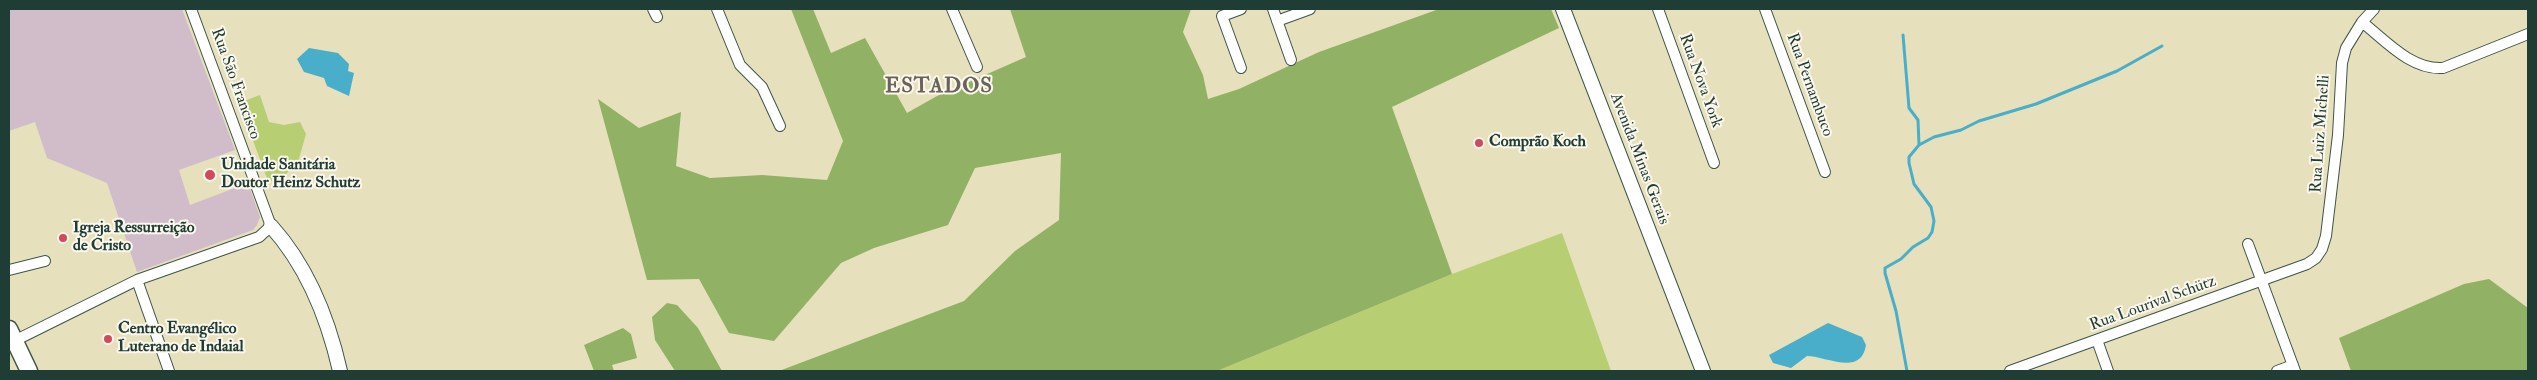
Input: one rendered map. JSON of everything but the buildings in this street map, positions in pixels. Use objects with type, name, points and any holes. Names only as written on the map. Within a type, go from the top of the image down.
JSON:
[{"type":"main road","points":[[11,338],[29,371]]},
{"type":"street","name":"Rua São Francisco","points":[[192,9],[271,226]]},
{"type":"street","points":[[717,9],[740,65],[767,95],[780,126]]},
{"type":"street","points":[[952,9],[976,67]]},
{"type":"street","points":[[1241,9],[1222,16],[1241,68]]},
{"type":"street","points":[[1272,9],[1291,60]]},
{"type":"street","points":[[1277,22],[1310,9]]},
{"type":"street","name":"Avenida Minas Gerais","points":[[1563,9],[1683,323],[1696,370]]},
{"type":"street","name":"Rua Nova York","points":[[1658,9],[1714,163]]},
{"type":"street","name":"Rua Pernambuco","points":[[1765,9],[1825,172]]},
{"type":"street","name":"Rua Luiz Michelli","points":[[2307,264],[2316,258],[2322,249],[2326,236],[2337,151],[2342,63],[2346,48],[2362,22],[2374,9]]},
{"type":"street","points":[[2362,22],[2405,56],[2430,69],[2443,68],[2528,34]]},
{"type":"street","points":[[11,338],[137,280],[259,237],[271,226],[290,246],[305,274],[322,314],[340,371]]},
{"type":"street","points":[[2248,244],[2294,368],[2277,371]]},
{"type":"street","points":[[9,270],[45,262]]},
{"type":"street","name":"Rua Lourival Schütz","points":[[2010,371],[2307,264]]},
{"type":"street","points":[[137,280],[169,371]]},
{"type":"street","points":[[2097,340],[2108,371]]},
{"type":"shaded area","points":[[9,9],[182,9],[235,150],[179,170],[190,205],[248,183],[260,217],[253,230],[137,272],[107,183],[47,158],[35,122],[9,131]]},
{"type":"green space","points":[[791,9],[813,9],[831,53],[865,38],[907,113],[937,96],[1026,57],[1010,9],[1191,9],[1183,32],[1203,75],[1208,99],[1239,89],[1319,52],[1439,9],[1551,9],[1559,28],[1392,107],[1452,274],[1217,371],[779,371],[964,301],[1015,251],[1059,220],[1061,153],[975,168],[948,225],[874,248],[841,263],[774,341],[729,333],[699,279],[647,280],[598,99],[639,128],[681,112],[676,166],[710,178],[762,175],[827,180],[843,141]]},
{"type":"green space","points":[[260,95],[269,122],[284,125],[300,122],[306,134],[298,162],[279,181],[268,181],[239,103]]},
{"type":"green space","points":[[1562,233],[1611,371],[1217,371],[1452,274]]},
{"type":"green space","points":[[2489,279],[2528,308],[2528,371],[2351,371],[2339,338],[2464,284]]},
{"type":"green space","points":[[667,303],[677,305],[698,328],[722,371],[675,371],[655,340],[652,317]]},
{"type":"green space","points":[[623,328],[631,334],[637,358],[612,365],[614,371],[594,371],[584,345]]},
{"type":"water","points":[[309,48],[338,53],[349,64],[348,71],[354,73],[349,96],[327,86],[324,78],[304,72],[297,59]]},
{"type":"water","points":[[1828,323],[1862,337],[1866,345],[1863,355],[1850,363],[1807,356],[1791,368],[1773,363],[1769,355]]},
{"type":"waterway","points":[[1903,35],[1909,108],[1918,120],[1919,145]]},
{"type":"waterway","points":[[1907,371],[1896,311],[1885,268],[1901,259],[1913,247],[1928,238],[1932,232],[1934,221],[1931,207],[1914,184],[1909,157],[1919,145],[1934,137],[1961,130],[1979,121],[2036,104],[2117,71],[2162,46]]},
{"type":"place","name":"Comprão Koch","points":[[1479,143]]},
{"type":"place","name":"Unidade Sanitária Doutor Heinz Schutz","points":[[210,175]]},
{"type":"place","name":"Igreja Ressurreição de Cristo","points":[[63,238]]},
{"type":"place","name":"Centro Evangélico Luterano de Indaial","points":[[108,339]]},
{"type":"district","name":"ESTADOS","points":[[939,87]]}]
